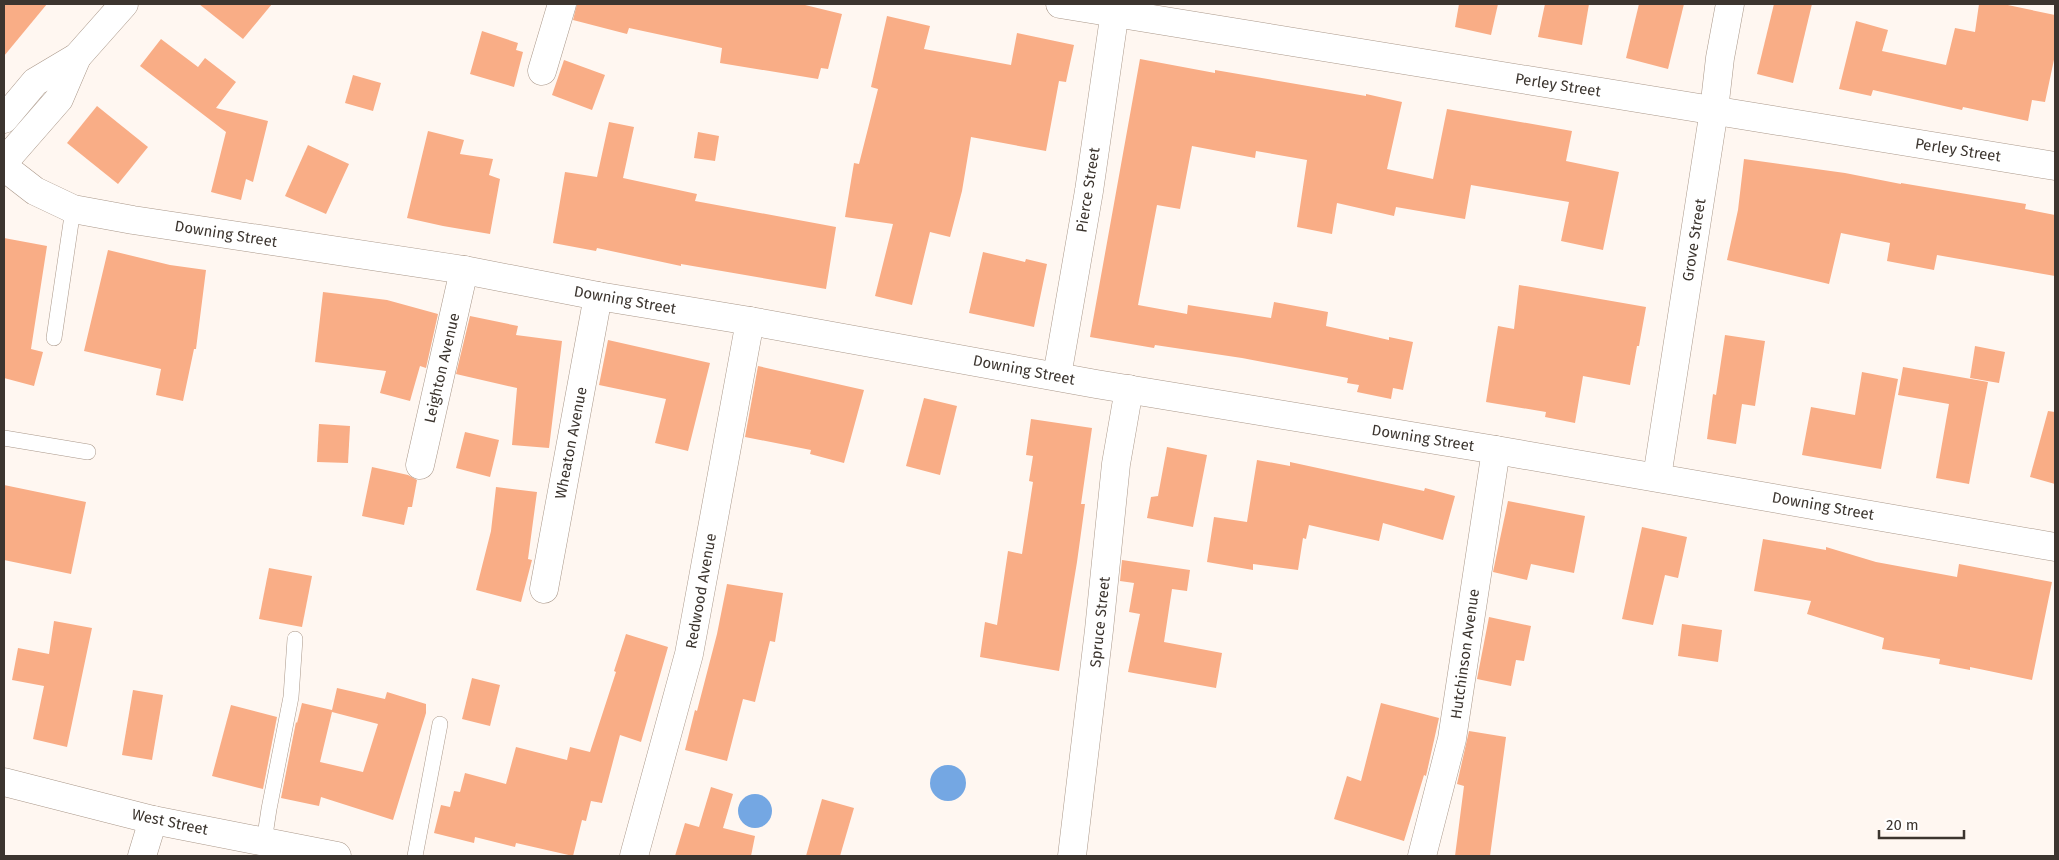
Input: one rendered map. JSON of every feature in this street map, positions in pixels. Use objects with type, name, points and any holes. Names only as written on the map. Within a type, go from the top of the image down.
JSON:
[{"type":"street","points":[[4,119],[35,82],[77,57],[124,4]]},
{"type":"street","points":[[542,71],[562,4]]},
{"type":"street","name":"Perley Street","points":[[1060,4],[1115,8],[2055,166]]},
{"type":"street","name":"Grove Street","points":[[1656,477],[1714,110],[1720,58],[1730,4]]},
{"type":"street","name":"Pierce Street","points":[[1057,376],[1089,191],[1115,8]]},
{"type":"street","points":[[4,162],[59,99],[77,57]]},
{"type":"street","name":"Downing Street","points":[[4,167],[35,191],[73,209],[133,220],[464,270],[598,296],[750,321],[1129,389],[2055,546]]},
{"type":"street","name":"Leighton Avenue","points":[[420,465],[464,270]]},
{"type":"street","name":"Wheaton Avenue","points":[[544,589],[598,296]]},
{"type":"street","name":"Redwood Avenue","points":[[634,856],[689,654],[750,321]]},
{"type":"street","name":"Spruce Street","points":[[1072,856],[1099,630],[1116,464],[1129,389]]},
{"type":"street","name":"Hutchinson Avenue","points":[[1422,856],[1452,739],[1496,450]]},
{"type":"street","name":"West Street","points":[[4,782],[152,820],[337,856]]},
{"type":"street","points":[[142,856],[152,820]]},
{"type":"lane","points":[[54,338],[73,209]]},
{"type":"lane","points":[[4,438],[88,452]]},
{"type":"lane","points":[[264,842],[291,697],[296,639]]},
{"type":"lane","points":[[415,856],[440,724]]},
{"type":"water","points":[[948,765],[955,766],[961,770],[965,776],[965,790],[961,796],[955,800],[948,801],[941,800],[935,796],[931,790],[930,783],[931,776],[935,770],[941,766]]},
{"type":"water","points":[[755,794],[767,799],[772,811],[767,823],[755,828],[743,823],[738,811],[743,799]]},
{"type":"building","points":[[4,4],[47,4],[4,56]]},
{"type":"building","points":[[199,4],[272,4],[243,39]]},
{"type":"building","points":[[577,4],[801,4],[842,14],[828,69],[821,68],[818,79],[720,63],[722,48],[629,28],[627,34],[573,20]]},
{"type":"building","points":[[1459,4],[1498,4],[1491,35],[1455,27]]},
{"type":"building","points":[[1545,4],[1589,4],[1582,45],[1538,37]]},
{"type":"building","points":[[1639,4],[1684,4],[1668,69],[1626,58]]},
{"type":"building","points":[[1774,4],[1812,4],[1793,83],[1757,74]]},
{"type":"building","points":[[1979,4],[2003,4],[2055,15],[2055,55],[2045,102],[2032,100],[2028,121],[1963,107],[1962,110],[1873,90],[1871,96],[1839,89],[1856,21],[1888,30],[1882,51],[1946,65],[1955,28],[1975,32]]},
{"type":"building","points":[[887,16],[930,26],[924,49],[1011,65],[1017,33],[1074,45],[1066,82],[1059,81],[1046,151],[971,137],[962,191],[950,237],[930,232],[912,305],[875,296],[893,224],[845,217],[854,163],[859,164],[878,89],[871,87]]},
{"type":"building","points":[[482,31],[518,43],[516,50],[523,52],[514,87],[470,74]]},
{"type":"building","points":[[161,39],[198,67],[205,58],[236,82],[216,108],[268,121],[253,182],[246,179],[241,200],[211,192],[226,132],[140,66]]},
{"type":"building","points":[[1140,59],[1215,73],[1215,70],[1366,96],[1366,94],[1402,102],[1387,169],[1433,179],[1447,109],[1572,131],[1566,161],[1619,172],[1603,250],[1561,241],[1569,202],[1471,185],[1465,219],[1396,207],[1394,216],[1337,203],[1332,234],[1297,227],[1307,160],[1256,151],[1255,158],[1192,146],[1180,209],[1157,205],[1138,305],[1187,314],[1188,305],[1271,318],[1274,302],[1328,312],[1326,326],[1389,340],[1389,337],[1413,342],[1403,390],[1393,388],[1391,399],[1357,392],[1359,385],[1347,383],[1348,378],[1242,358],[1155,345],[1154,348],[1090,337]]},
{"type":"building","points":[[564,60],[605,75],[592,110],[552,95]]},
{"type":"building","points":[[353,75],[381,83],[373,111],[345,103]]},
{"type":"building","points":[[97,106],[148,147],[118,184],[67,143]]},
{"type":"building","points":[[609,122],[634,127],[623,178],[697,194],[695,201],[836,227],[826,289],[681,264],[681,266],[597,248],[596,251],[553,243],[565,172],[597,177]]},
{"type":"building","points":[[428,131],[464,140],[460,154],[493,159],[489,175],[500,179],[490,234],[407,218]]},
{"type":"building","points":[[698,132],[719,136],[715,161],[694,158]]},
{"type":"building","points":[[308,145],[349,164],[326,214],[285,196]]},
{"type":"building","points":[[1744,159],[1845,173],[2026,204],[2025,209],[2055,215],[2055,276],[1937,255],[1934,270],[1887,261],[1890,243],[1841,233],[1829,284],[1727,260],[1738,210]]},
{"type":"building","points":[[4,238],[47,246],[31,349],[43,352],[34,386],[4,378]]},
{"type":"building","points":[[108,250],[170,265],[206,270],[196,349],[194,349],[183,401],[156,395],[161,369],[84,351]]},
{"type":"building","points":[[983,252],[1025,262],[1026,259],[1047,264],[1034,327],[969,313]]},
{"type":"building","points":[[1519,285],[1646,307],[1630,385],[1583,376],[1575,423],[1545,417],[1546,412],[1486,402],[1498,326],[1514,329]]},
{"type":"building","points":[[323,292],[387,300],[438,314],[426,368],[420,366],[410,401],[380,393],[386,371],[315,362]]},
{"type":"building","points":[[470,316],[518,326],[516,335],[562,341],[549,448],[512,445],[517,388],[456,374]]},
{"type":"building","points":[[1725,335],[1765,341],[1755,406],[1742,404],[1736,444],[1707,439],[1713,394],[1716,395]]},
{"type":"building","points":[[608,340],[710,363],[688,451],[655,443],[666,399],[599,385]]},
{"type":"building","points":[[1975,346],[2005,352],[1999,383],[1970,378]]},
{"type":"building","points":[[758,366],[864,390],[844,463],[810,454],[811,450],[745,437]]},
{"type":"building","points":[[1903,367],[1988,382],[1969,484],[1936,478],[1949,404],[1898,395]]},
{"type":"building","points":[[1862,372],[1898,379],[1881,469],[1802,455],[1811,407],[1855,415]]},
{"type":"building","points":[[924,398],[957,406],[940,475],[906,466]]},
{"type":"building","points":[[2048,411],[2055,412],[2055,484],[2030,477]]},
{"type":"building","points":[[1031,419],[1092,428],[1081,504],[1085,504],[1059,671],[980,657],[985,622],[997,625],[1008,551],[1022,554],[1033,482],[1029,481],[1033,456],[1026,455]]},
{"type":"building","points":[[319,424],[350,426],[348,463],[317,462]]},
{"type":"building","points":[[465,432],[499,440],[490,477],[456,468]]},
{"type":"building","points":[[1167,447],[1207,455],[1193,527],[1147,518],[1151,497],[1158,496]]},
{"type":"building","points":[[1257,460],[1290,466],[1290,462],[1424,491],[1425,488],[1455,496],[1443,540],[1383,523],[1379,541],[1309,525],[1306,539],[1303,538],[1298,570],[1253,564],[1253,570],[1207,562],[1214,517],[1247,522]]},
{"type":"building","points":[[372,467],[408,475],[417,480],[412,507],[408,507],[404,525],[362,516]]},
{"type":"building","points":[[4,485],[86,502],[71,574],[4,560]]},
{"type":"building","points":[[496,487],[537,492],[528,559],[532,560],[521,602],[476,590],[491,531]]},
{"type":"building","points":[[1508,501],[1585,516],[1574,573],[1531,564],[1527,580],[1493,572]]},
{"type":"building","points":[[1642,527],[1687,537],[1678,578],[1665,575],[1653,625],[1622,619]]},
{"type":"building","points":[[1763,539],[1826,550],[1826,547],[1876,562],[1957,577],[1959,564],[2052,582],[2032,680],[1970,667],[1970,670],[1939,664],[1940,659],[1882,649],[1884,638],[1807,614],[1811,601],[1754,591]]},
{"type":"building","points":[[1122,560],[1190,570],[1187,591],[1172,589],[1164,642],[1222,653],[1216,688],[1128,672],[1140,614],[1129,612],[1134,583],[1120,581]]},
{"type":"building","points":[[269,568],[312,576],[302,627],[259,619]]},
{"type":"building","points":[[727,584],[783,593],[775,642],[770,641],[755,702],[743,699],[727,761],[685,750],[717,634]]},
{"type":"building","points":[[1489,617],[1531,626],[1524,661],[1516,660],[1511,686],[1477,679]]},
{"type":"building","points":[[54,621],[92,628],[67,747],[33,739],[44,686],[12,680],[18,648],[49,654]]},
{"type":"building","points":[[1682,624],[1722,630],[1718,662],[1678,656]]},
{"type":"building","points":[[626,634],[668,647],[641,742],[620,735],[602,803],[591,801],[586,821],[582,820],[573,856],[516,843],[515,847],[475,837],[474,843],[434,833],[441,805],[450,807],[454,791],[460,792],[465,773],[506,784],[516,747],[567,760],[570,747],[590,752],[616,672],[614,671]]},
{"type":"building","points":[[472,678],[500,685],[490,726],[462,719]]},
{"type":"building","points":[[337,688],[385,699],[387,692],[426,704],[426,713],[393,820],[321,797],[319,806],[281,798],[296,722],[302,703],[332,710]],"holes":[[[332,712],[378,724],[363,772],[320,762]]]},
{"type":"building","points":[[133,690],[163,695],[152,760],[122,755]]},
{"type":"building","points":[[1381,703],[1439,718],[1426,776],[1424,775],[1404,841],[1334,819],[1347,776],[1361,781]]},
{"type":"building","points":[[231,705],[277,717],[263,789],[212,776]]},
{"type":"building","points":[[1469,731],[1506,737],[1490,856],[1455,856],[1464,786],[1457,784]]},
{"type":"building","points":[[711,787],[733,794],[723,828],[755,836],[751,856],[675,856],[685,823],[699,827]]},
{"type":"building","points":[[822,799],[854,808],[840,856],[806,856]]}]
